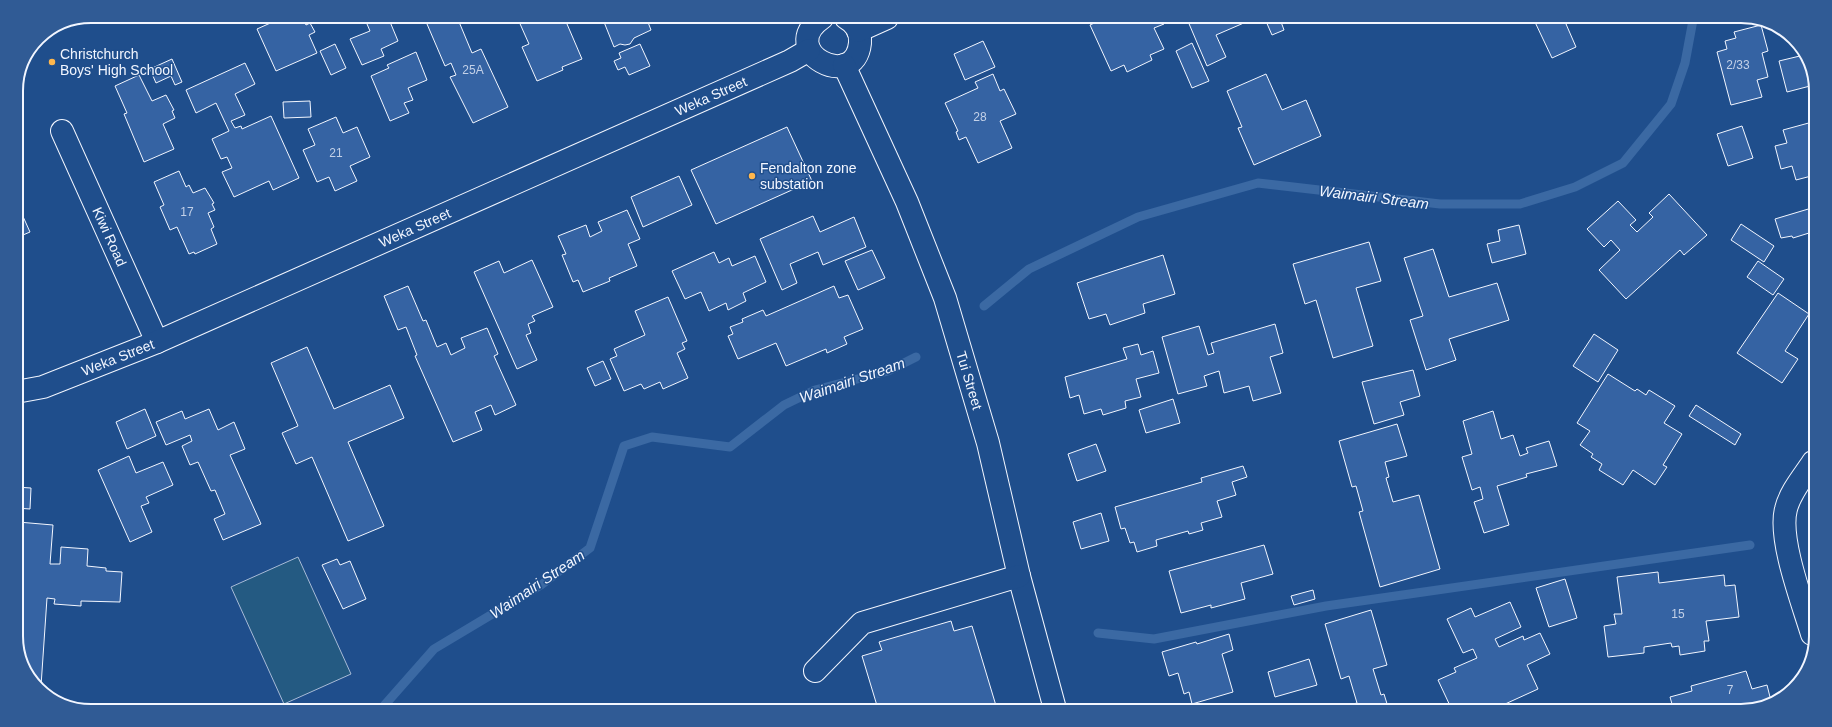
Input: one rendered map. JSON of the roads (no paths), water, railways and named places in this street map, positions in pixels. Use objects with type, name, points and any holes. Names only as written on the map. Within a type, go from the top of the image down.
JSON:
[{"type":"street","points":[[816,23],[811,28],[808,43],[809,50],[820,63],[836,67],[844,65],[856,54],[860,39],[852,24]]},
{"type":"street","name":"Weka Street","points":[[23,391],[44,387],[157,342],[777,67],[809,50]]},
{"type":"street","name":"Tui Street","points":[[844,65],[907,202],[945,298],[988,442],[1019,576],[1054,704]]},
{"type":"street","name":"Kiwi Road","points":[[62,131],[157,342]]},
{"type":"street","points":[[1809,468],[1796,488],[1786,509],[1785,529],[1791,561],[1809,624]]},
{"type":"street","points":[[815,671],[862,623],[1019,576]]},
{"type":"waterway","name":"Waimairi Stream","points":[[984,306],[1029,269],[1138,217],[1258,183],[1440,204],[1520,204],[1575,187],[1623,163],[1671,104],[1685,63],[1692,23]]},
{"type":"waterway","name":"Waimairi Stream","points":[[386,704],[434,649],[541,585],[590,548],[624,446],[652,437],[730,447],[784,405],[815,390],[888,371],[916,357]]},
{"type":"waterway","points":[[1098,633],[1154,639],[1326,606],[1750,545]]},
{"type":"place","name":"Christchurch Boys' High School","points":[[52,62]]},
{"type":"place","name":"Fendalton zone substation","points":[[752,176]]}]
